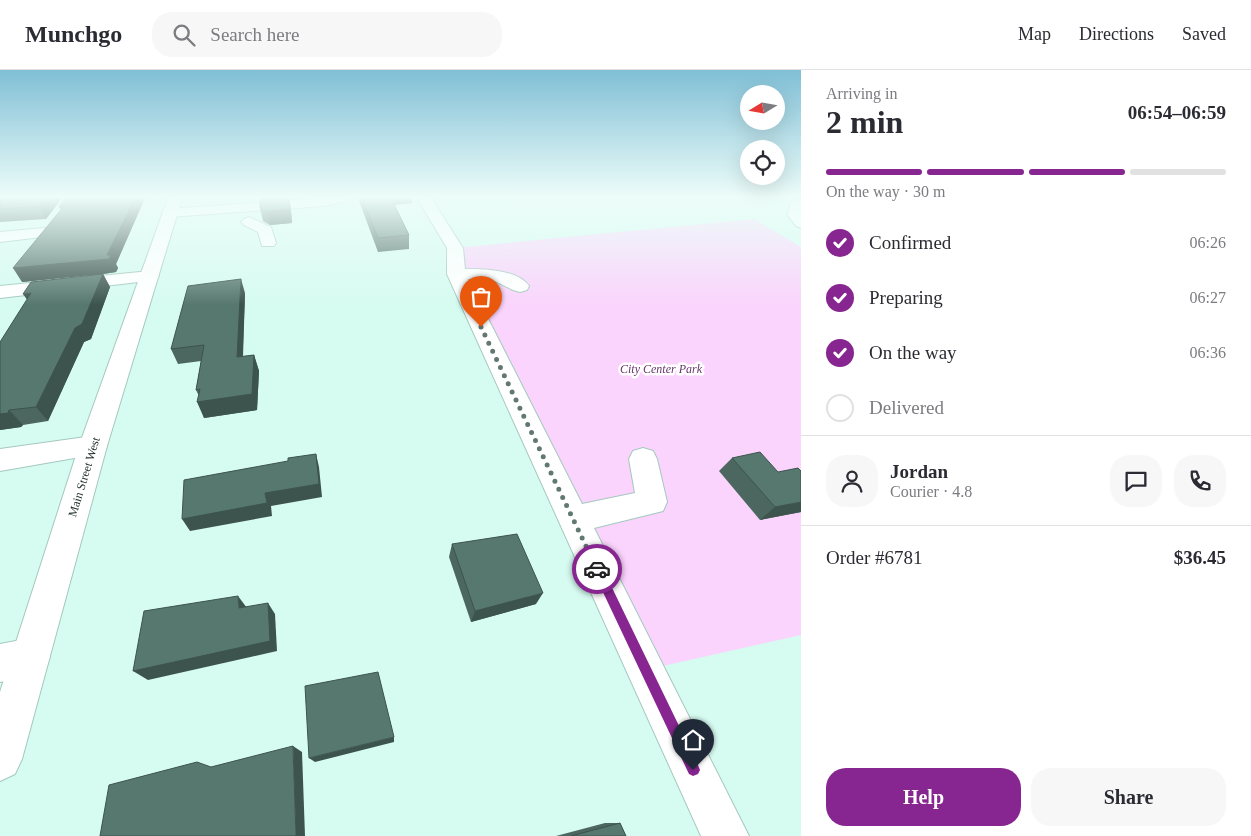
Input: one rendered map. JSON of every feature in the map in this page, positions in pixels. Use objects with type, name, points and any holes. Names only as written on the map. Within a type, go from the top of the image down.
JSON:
[{"type":"street","points":[[0,237],[36,234]]},
{"type":"street","points":[[30,254],[44,234]]},
{"type":"street","name":"Main Street West","points":[[0,759],[16,660],[166,234]]},
{"type":"street","points":[[266,234],[268,243]]},
{"type":"street","points":[[446,234],[455,248],[456,274],[725,836]]},
{"type":"street","points":[[456,274],[494,274],[520,286]]},
{"type":"street","points":[[4,289],[150,276]]},
{"type":"street","points":[[0,460],[93,446]]},
{"type":"street","points":[[574,519],[652,502],[643,459]]},
{"type":"green space","name":"City Center Park","points":[[602,234],[779,234],[801,247],[801,635],[645,670],[477,304],[455,248]]},
{"type":"building","points":[[41,234],[117,234],[107,255],[111,255],[109,259],[13,268]]},
{"type":"building","points":[[376,234],[409,235],[378,238]]},
{"type":"building","points":[[103,274],[82,324],[75,328],[36,407],[9,410],[8,413],[0,414],[0,342],[31,293],[23,294],[31,282]]},
{"type":"building","points":[[241,279],[237,357],[254,355],[252,394],[197,402],[200,389],[196,390],[204,345],[171,349],[188,286]]},
{"type":"building","points":[[760,452],[778,472],[798,468],[801,471],[801,502],[775,507],[732,458]]},
{"type":"building","points":[[316,454],[319,484],[265,493],[267,503],[182,519],[184,480]]},
{"type":"building","points":[[517,534],[543,593],[475,611],[452,544]]},
{"type":"building","points":[[238,596],[239,608],[268,603],[270,641],[133,671],[144,611]]},
{"type":"building","points":[[378,672],[394,737],[309,758],[305,686]]},
{"type":"building","points":[[293,746],[296,836],[100,836],[109,785],[197,762],[211,767]]},
{"type":"building","points":[[620,823],[626,836],[571,836]]},
{"type":"way so far","points":[[481,327],[597,569]]},
{"type":"route","points":[[597,569],[693,770]]}]
